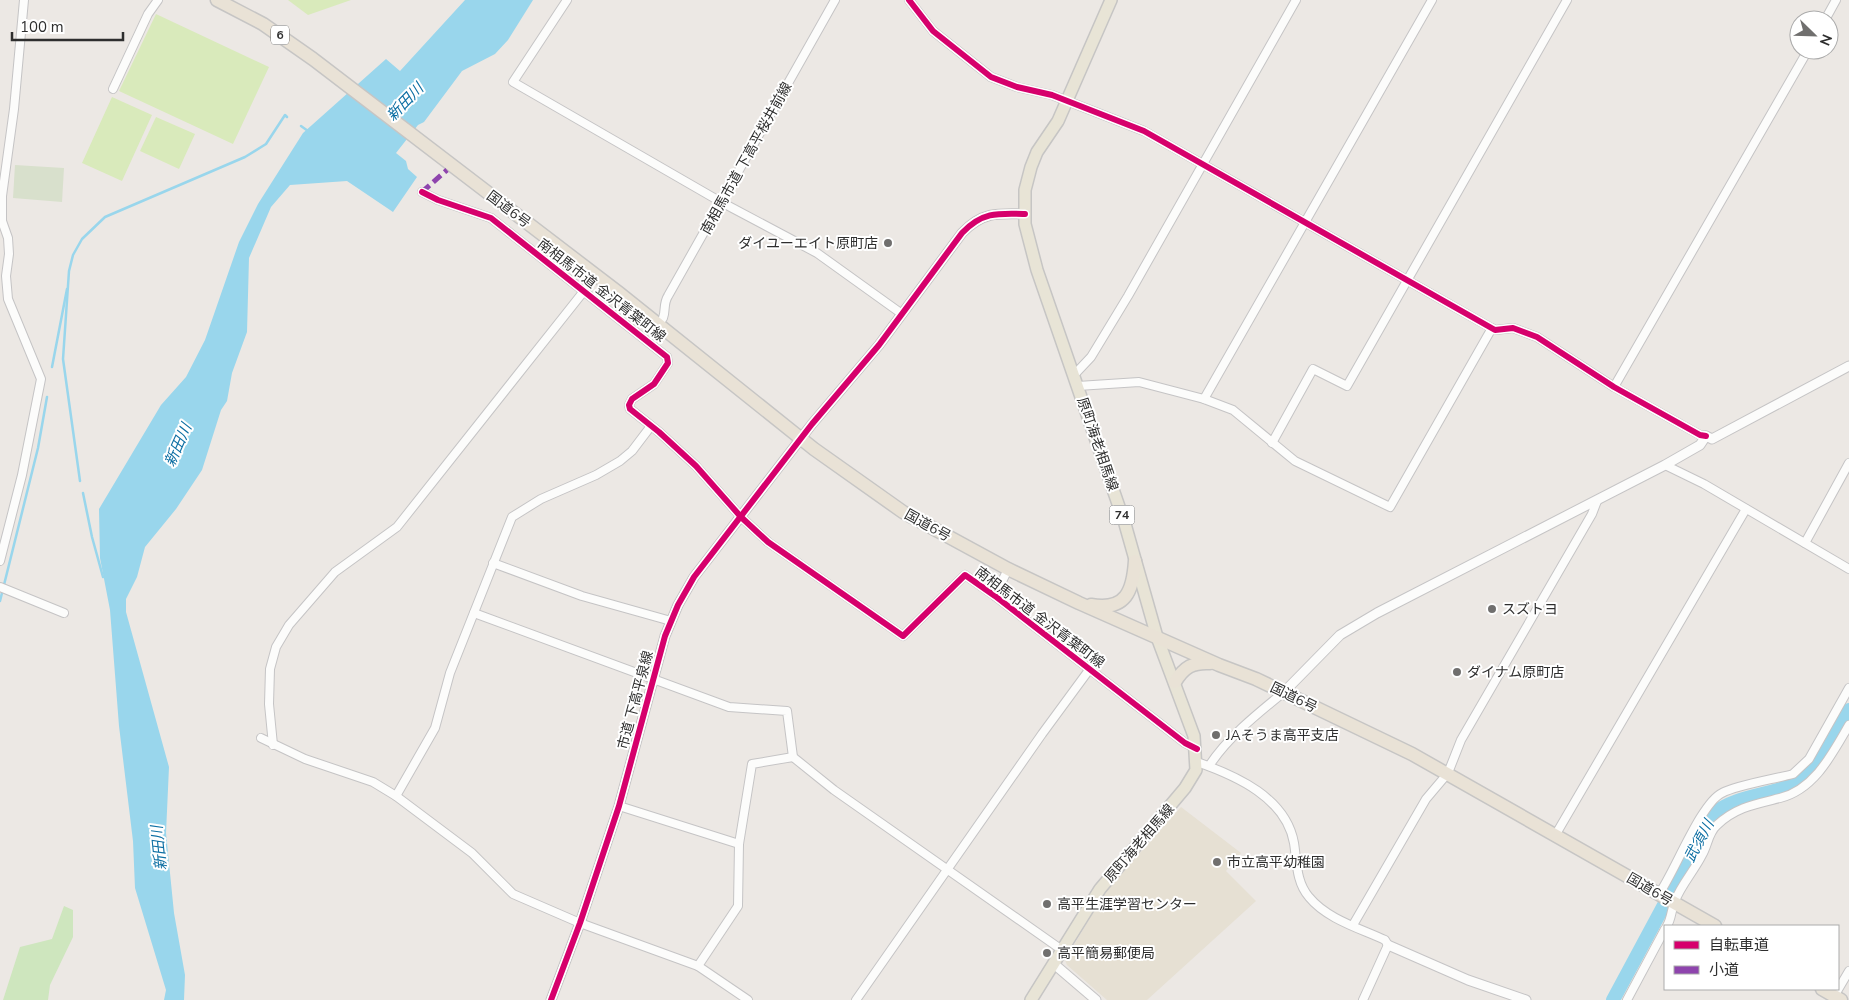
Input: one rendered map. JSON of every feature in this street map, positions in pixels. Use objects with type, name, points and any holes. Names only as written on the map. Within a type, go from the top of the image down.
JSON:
[{"type":"highway","name":"国道6号","points":[[217,0],[269,28],[338,78],[619,293],[802,438],[903,512],[1008,569],[1079,603],[1284,692],[1448,773],[1713,925]]},
{"type":"highway","points":[[1079,603],[1107,606],[1120,602],[1130,590],[1135,561]]},
{"type":"highway","points":[[1175,682],[1184,669],[1192,664],[1220,665]]},
{"type":"highway","points":[[1823,990],[1836,999]]},
{"type":"main road","name":"原町海老相馬線","points":[[1031,1000],[1100,889],[1185,788],[1193,777],[1197,762],[1197,749],[1192,728],[1156,637],[1125,524],[1037,270],[1028,240],[1024,214],[1025,190],[1037,152],[1058,121],[1111,0]]},
{"type":"street","points":[[0,561],[22,475],[41,379],[8,299],[6,276],[9,254],[8,238],[2,220],[24,0]]},
{"type":"street","points":[[113,89],[148,14],[158,0]]},
{"type":"street","points":[[567,0],[514,82],[721,202],[817,252],[902,314]]},
{"type":"street","name":"南相馬市道 下高平桜井前線","points":[[663,318],[665,312],[664,304],[668,296],[835,0]]},
{"type":"street","points":[[909,0],[933,31],[991,77],[1067,101],[1144,131],[1495,330],[1513,328],[1537,338],[1614,387],[1700,435],[1712,439],[1849,366]]},
{"type":"street","points":[[1076,380],[1296,0]]},
{"type":"street","points":[[1204,399],[1432,0]]},
{"type":"street","points":[[1272,443],[1313,369],[1347,386],[1567,0]]},
{"type":"street","points":[[1614,387],[1802,60]]},
{"type":"street","name":"南相馬市道 金沢青葉町線","points":[[422,192],[438,200],[491,218],[584,291],[650,338],[667,357],[668,363],[654,384],[632,399],[629,405],[633,413],[696,466],[742,517],[768,542],[903,636],[963,576],[967,576],[1185,743],[1197,749]]},
{"type":"street","name":"市道 下高平泉線","points":[[551,1000],[580,923],[619,806],[672,621],[678,604],[694,577],[812,424],[879,345],[973,222],[988,215],[1024,214]]},
{"type":"street","points":[[273,745],[268,704],[270,669],[276,647],[289,625],[335,572],[397,527],[584,291]]},
{"type":"street","points":[[1076,380],[1139,382],[1204,399],[1233,410],[1295,461],[1390,507],[1492,328]]},
{"type":"street","points":[[396,796],[435,728],[450,673],[493,563],[514,516],[562,488],[596,475],[620,461],[632,451],[650,426]]},
{"type":"street","points":[[1209,766],[1217,754],[1241,729],[1284,692],[1340,635],[1377,613],[1665,465],[1700,445],[1706,436]]},
{"type":"street","points":[[1805,543],[1849,463]]},
{"type":"street","points":[[1665,465],[1704,484],[1849,570]]},
{"type":"street","points":[[1352,925],[1426,799],[1448,773],[1460,740],[1592,514],[1597,501]]},
{"type":"street","points":[[1556,834],[1746,509]]},
{"type":"street","points":[[493,563],[582,596],[672,621]]},
{"type":"street","points":[[995,596],[1008,569]]},
{"type":"street","points":[[0,587],[64,613]]},
{"type":"street","points":[[474,613],[729,707],[787,711],[793,757],[834,790],[1062,950]]},
{"type":"street","points":[[856,1000],[1089,670]]},
{"type":"street","points":[[1668,925],[1673,915],[1667,898],[1698,821],[1710,804],[1721,793],[1793,774],[1801,769],[1809,759],[1849,688]]},
{"type":"street","points":[[1667,898],[1703,854],[1707,840],[1715,826],[1740,808],[1781,798],[1798,790],[1816,776],[1849,725]]},
{"type":"street","points":[[261,738],[319,764],[364,777],[396,796],[472,853],[513,894],[580,923],[698,966],[748,1000]]},
{"type":"street","points":[[698,966],[738,906],[739,844],[752,764],[793,757]]},
{"type":"street","points":[[1197,762],[1209,766],[1274,803],[1290,826],[1299,878],[1303,888],[1322,910],[1385,940],[1388,945],[1468,980],[1526,1000]]},
{"type":"street","points":[[619,806],[739,844]]},
{"type":"street","points":[[1627,1000],[1664,932]]},
{"type":"street","points":[[1363,1000],[1388,945]]},
{"type":"street","points":[[1054,964],[1096,1000]]},
{"type":"street","points":[[1836,999],[1849,971]]},
{"type":"shaded area","points":[[1181,807],[1241,853],[1226,871],[1256,901],[1147,1000],[1107,1000],[1067,965],[1065,960],[1106,891]]},
{"type":"green space","points":[[288,0],[351,0],[308,15]]},
{"type":"green space","points":[[156,14],[269,67],[233,144],[119,91]]},
{"type":"green space","points":[[112,97],[152,115],[122,181],[82,163]]},
{"type":"green space","points":[[156,117],[195,134],[179,169],[140,151]]},
{"type":"green space","points":[[15,165],[64,168],[62,202],[13,198]]},
{"type":"green space","points":[[64,906],[73,910],[73,937],[50,985],[48,1000],[3,1000],[20,947],[52,939]]},
{"type":"water","name":"新田川","points":[[465,0],[533,0],[508,40],[495,54],[462,71],[424,122],[418,125],[396,153],[406,161],[408,169],[417,177],[393,212],[347,181],[290,185],[271,207],[249,258],[247,332],[232,373],[227,401],[221,410],[202,470],[176,509],[145,547],[137,577],[126,599],[126,612],[169,767],[166,833],[174,913],[185,975],[184,1000],[164,1000],[166,990],[135,888],[133,841],[119,726],[110,610],[100,558],[99,509],[161,405],[186,377],[205,340],[239,242],[258,204],[303,133],[386,59],[400,71]]},
{"type":"waterway","points":[[80,481],[63,359],[69,271],[73,255],[82,239],[105,217],[245,157],[266,144],[285,115],[287,117]]},
{"type":"waterway","points":[[301,126],[308,131]]},
{"type":"waterway","points":[[52,367],[67,289]]},
{"type":"waterway","points":[[0,601],[38,448],[47,397]]},
{"type":"waterway","points":[[83,493],[103,577]]},
{"type":"waterway","name":"武須川","points":[[1613,1000],[1713,814],[1742,799],[1785,788],[1804,778],[1820,762],[1849,710]]},
{"type":"tunnel","points":[[652,335],[660,322]]},
{"type":"marked path","points":[[422,192],[447,170]]},
{"type":"cycle path","points":[[909,0],[933,31],[991,77],[1017,87],[1052,95],[1144,131],[1495,330],[1513,328],[1537,337],[1614,387],[1700,435],[1706,436]]},
{"type":"cycle path","points":[[422,192],[438,200],[491,218],[667,357],[668,363],[654,384],[632,399],[629,405],[630,409],[659,432],[696,466],[741,517],[768,542],[903,636],[965,575],[995,596],[1185,743],[1197,749]]},
{"type":"cycle path","points":[[551,1000],[580,923],[619,806],[665,636],[678,605],[694,577],[812,424],[879,345],[962,233],[983,217],[998,214],[1025,214]]},
{"type":"place","name":"ダイユーエイト原町店","points":[[888,243]]},
{"type":"place","name":"スズトヨ","points":[[1492,609]]},
{"type":"place","name":"ダイナム原町店","points":[[1457,672]]},
{"type":"place","name":"JAそうま高平支店","points":[[1216,735]]},
{"type":"place","name":"市立高平幼稚園","points":[[1217,862]]},
{"type":"place","name":"高平生涯学習センター","points":[[1047,904]]},
{"type":"place","name":"高平簡易郵便局","points":[[1047,953]]}]
